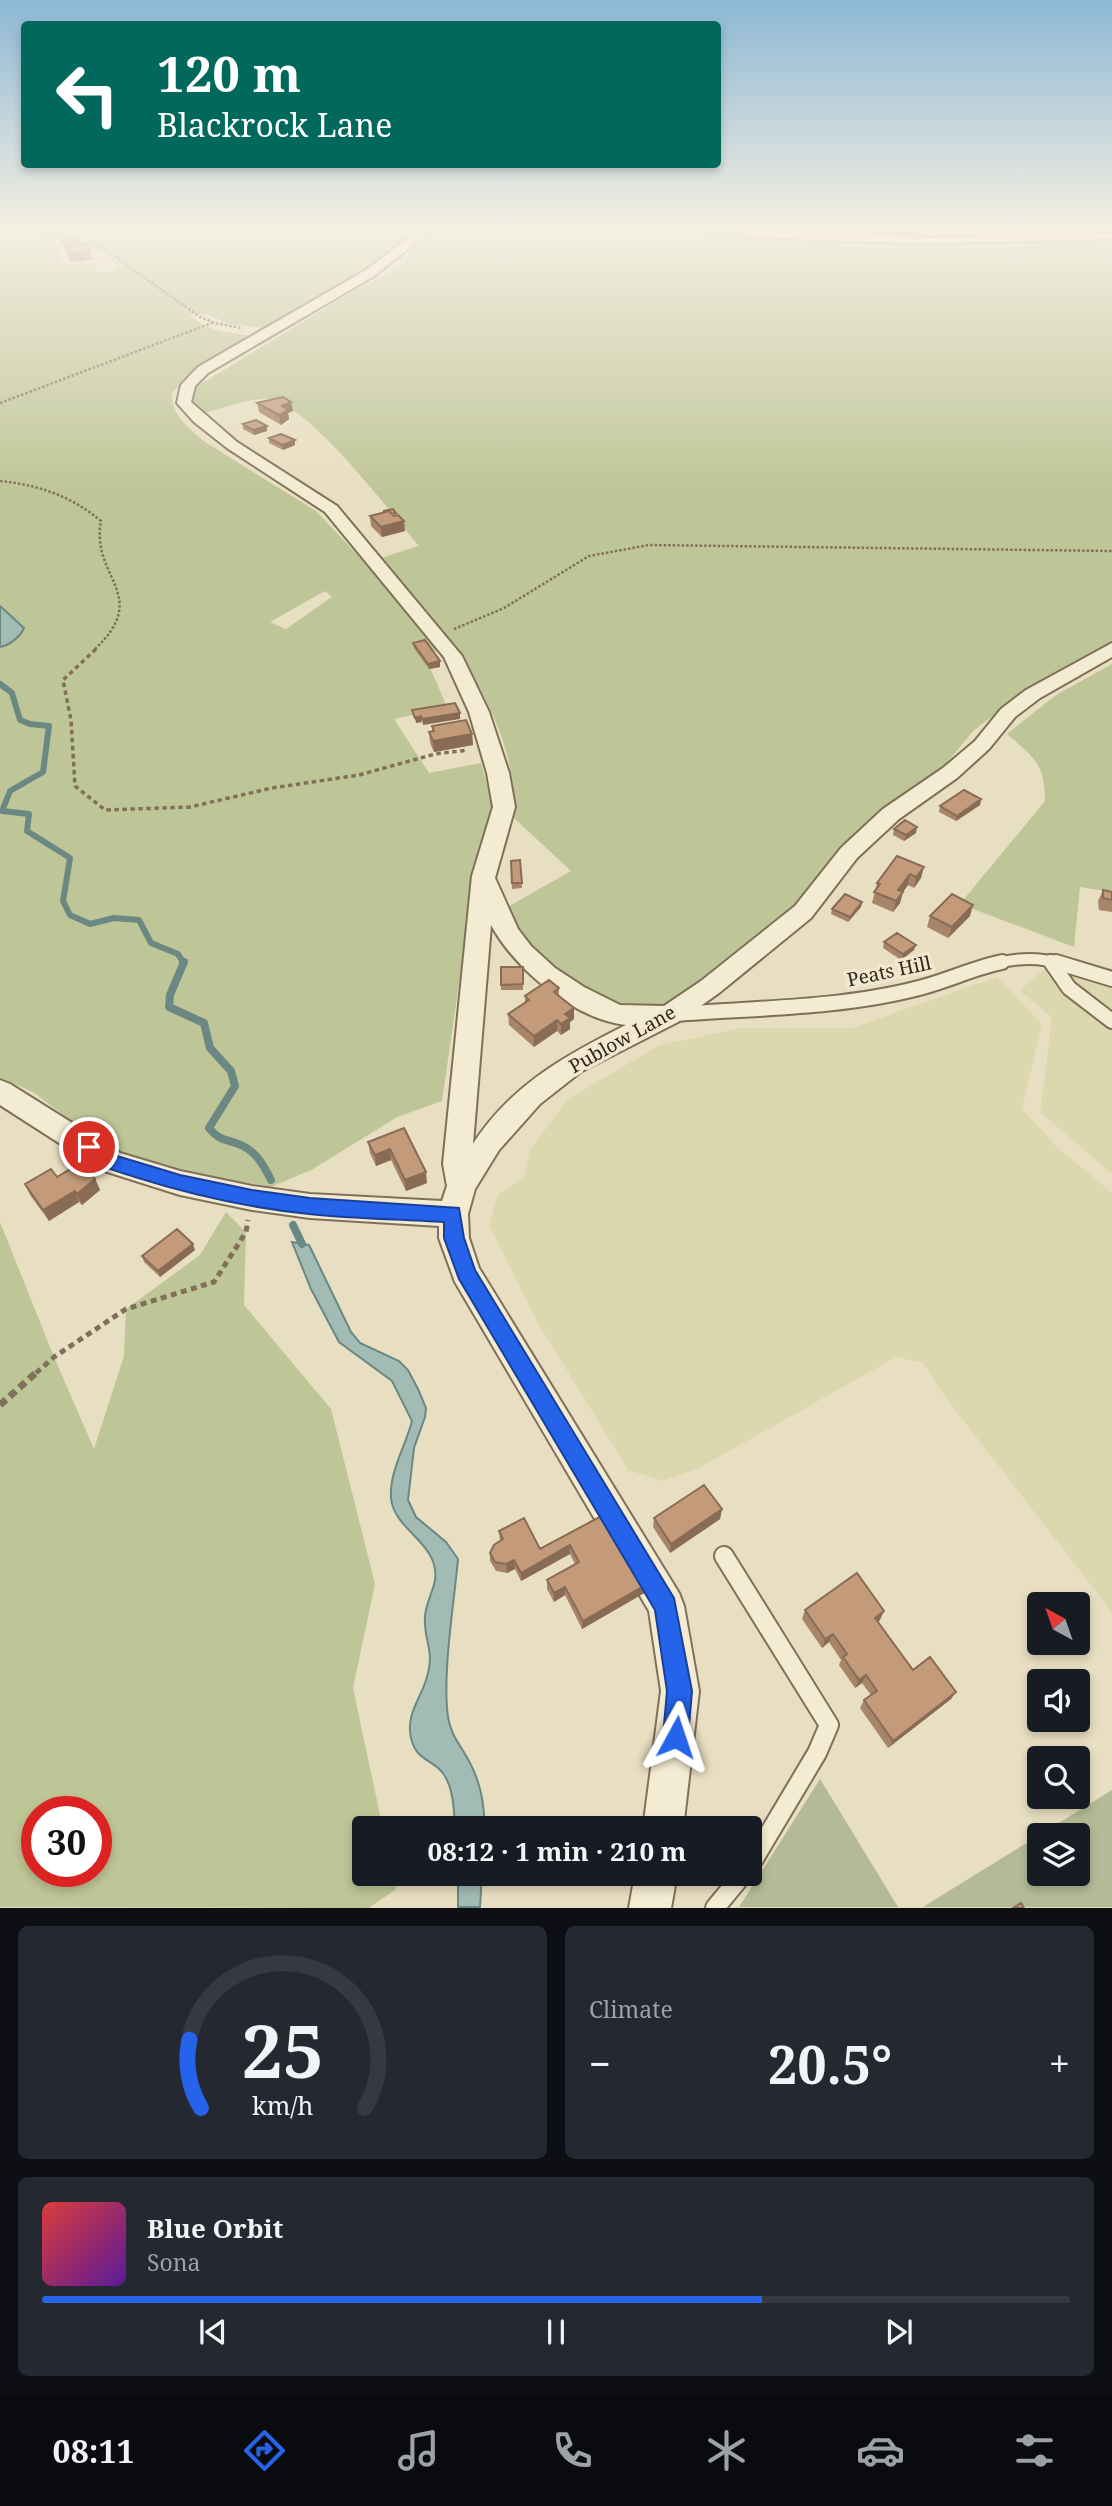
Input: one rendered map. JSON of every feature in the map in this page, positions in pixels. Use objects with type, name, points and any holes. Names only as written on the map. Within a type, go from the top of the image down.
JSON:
[{"type":"street","points":[[297,316],[204,370],[188,385],[184,403],[199,419],[232,445],[331,509],[453,656],[479,712],[498,772],[504,807],[484,876],[457,1164],[461,1186]]},
{"type":"street","name":"Publow Lane","points":[[665,1816],[680,1691],[666,1606],[466,1273],[454,1238],[453,1214],[461,1186],[489,1142],[530,1096],[573,1063],[669,1015],[710,987],[803,912],[849,853],[891,814],[950,772],[982,745],[1008,713],[1042,688],[1112,649]]},
{"type":"street","points":[[484,876],[496,912],[516,945],[547,974],[583,998],[618,1014],[669,1015]]},
{"type":"street","points":[[0,1091],[111,1161],[180,1183],[252,1198],[310,1206],[453,1214]]},
{"type":"street","points":[[650,1908],[654,1886]]},
{"type":"lane","name":"Peats Hill","points":[[669,1015],[854,1000],[920,988],[970,969],[1014,959],[1050,960],[1112,979]]},
{"type":"lane","points":[[1050,960],[1069,990],[1112,1021]]},
{"type":"lane","points":[[724,1556],[829,1725],[817,1753],[762,1845]]},
{"type":"lane","points":[[715,1908],[733,1886]]},
{"type":"path","points":[[199,316],[212,323],[266,334]]},
{"type":"path","points":[[0,404],[212,323]]},
{"type":"path","points":[[0,481],[52,489],[82,504],[101,521],[98,537],[121,608],[113,633],[63,680],[71,720],[75,786],[105,810],[190,807],[272,789],[359,775],[435,754],[490,747]]},
{"type":"path","points":[[437,637],[504,608],[589,556],[649,545],[1112,551]]},
{"type":"path","points":[[0,1405],[54,1357],[126,1310],[214,1282],[246,1232]]},
{"type":"shaded area","points":[[1046,968],[1112,986],[1112,1174],[1040,1112],[1052,1018],[1020,990]]},
{"type":"shaded area","points":[[997,977],[1042,1024],[1022,1109],[1058,1148],[1112,1193],[1112,1612],[946,1398],[923,1363],[896,1357],[697,1469],[663,1481],[628,1470],[537,1321],[489,1224],[498,1195],[525,1176],[530,1150],[568,1099],[660,1045],[742,1028],[852,1028]]},
{"type":"green space","points":[[0,316],[191,316],[211,328],[254,336],[193,373],[172,393],[174,408],[182,421],[205,442],[316,511],[365,563],[419,546],[349,462],[306,420],[286,406],[269,399],[245,402],[200,414],[191,403],[193,389],[312,316],[1112,316],[1112,641],[1038,682],[973,731],[940,771],[831,862],[793,908],[693,985],[661,1006],[623,1007],[575,986],[536,956],[504,909],[571,871],[513,817],[511,775],[500,732],[459,655],[422,649],[447,707],[394,719],[429,773],[481,763],[494,809],[476,866],[442,1101],[397,1117],[313,1169],[271,1187],[156,1168],[113,1153],[33,1092],[0,1078],[0,647],[4,647],[23,628],[0,606]],"holes":[[[325,591],[332,597],[286,629],[270,622]]]},
{"type":"green space","points":[[211,316],[286,316],[264,328],[229,324]]},
{"type":"green space","points":[[1112,664],[1112,892],[1080,887],[1074,947],[960,904],[1045,801],[1043,778],[1036,762],[1007,734],[1056,695]]},
{"type":"green space","points":[[226,1212],[246,1232],[244,1305],[331,1409],[375,1584],[353,1688],[380,1816],[352,1816],[352,1886],[395,1886],[396,1889],[369,1908],[0,1907],[0,1222],[94,1449],[124,1356],[126,1309],[200,1255]]},
{"type":"green space","points":[[820,1779],[898,1907],[739,1907],[752,1886],[762,1886],[762,1871]]},
{"type":"green space","points":[[1112,1790],[1112,1907],[923,1907],[1027,1843],[1027,1886],[1090,1886],[1090,1823],[1059,1823],[1081,1809],[1090,1809],[1090,1804]]},
{"type":"water","points":[[0,606],[24,628],[14,640],[0,647]]},
{"type":"water","points":[[292,1242],[309,1245],[351,1332],[360,1343],[399,1361],[408,1370],[426,1408],[414,1448],[408,1500],[416,1517],[446,1542],[458,1559],[447,1660],[448,1717],[454,1736],[468,1759],[480,1788],[483,1816],[454,1816],[453,1799],[446,1778],[416,1751],[411,1738],[411,1716],[425,1683],[430,1662],[425,1616],[435,1580],[435,1567],[431,1556],[400,1520],[391,1498],[395,1469],[412,1421],[392,1381],[339,1342],[311,1289]]},
{"type":"water","points":[[458,1886],[481,1886],[480,1907],[458,1907]]},
{"type":"building","points":[[283,397],[291,402],[282,406],[288,410],[279,415],[257,403]]},
{"type":"building","points":[[256,420],[267,426],[253,430],[243,424]]},
{"type":"building","points":[[281,434],[295,440],[282,445],[269,438]]},
{"type":"building","points":[[389,511],[404,521],[381,527],[370,516]]},
{"type":"building","points":[[425,640],[440,661],[428,664],[413,643]]},
{"type":"building","points":[[455,703],[460,713],[422,719],[421,716],[415,718],[412,710]]},
{"type":"building","points":[[466,720],[472,734],[433,741],[429,732],[434,731],[432,726]]},
{"type":"building","points":[[964,790],[981,799],[957,816],[940,806]]},
{"type":"building","points":[[905,820],[917,827],[906,835],[894,829]]},
{"type":"building","points":[[897,856],[924,867],[916,877],[910,874],[898,890],[903,892],[896,901],[874,892],[880,884],[877,883]]},
{"type":"building","points":[[520,860],[522,883],[512,883],[511,861]]},
{"type":"building","points":[[1103,890],[1112,892],[1112,900],[1103,898]]},
{"type":"building","points":[[845,894],[862,902],[850,917],[832,909]]},
{"type":"building","points":[[952,894],[973,905],[952,927],[930,916]]},
{"type":"building","points":[[897,933],[916,945],[903,954],[884,942]]},
{"type":"building","points":[[501,967],[523,967],[523,984],[501,985]]},
{"type":"building","points":[[549,980],[559,988],[554,992],[574,1008],[565,1014],[570,1018],[561,1024],[557,1020],[534,1036],[508,1014],[529,1000],[525,996]]},
{"type":"building","points":[[404,1128],[426,1172],[405,1180],[390,1149],[375,1155],[368,1142]]},
{"type":"building","points":[[82,1162],[95,1179],[77,1194],[75,1191],[43,1210],[25,1184],[51,1169],[57,1177]]},
{"type":"building","points":[[177,1229],[193,1244],[158,1271],[142,1256]]},
{"type":"building","points":[[704,1485],[722,1509],[671,1544],[654,1518]]},
{"type":"building","points":[[607,1513],[647,1584],[583,1621],[565,1587],[554,1593],[547,1580],[579,1562],[570,1545],[521,1573],[514,1560],[506,1564],[495,1562],[490,1553],[494,1545],[503,1539],[499,1531],[524,1518],[540,1549]]},
{"type":"building","points":[[857,1573],[884,1611],[875,1618],[913,1670],[930,1657],[956,1692],[893,1741],[864,1700],[877,1691],[866,1675],[859,1680],[843,1657],[847,1654],[833,1634],[825,1639],[805,1610]]},
{"type":"waterway","points":[[0,684],[12,693],[20,720],[49,726],[43,772],[10,791],[2,811],[29,814],[27,831],[70,858],[63,901],[70,915],[90,924],[114,918],[139,920],[151,943],[178,954],[184,963]]},
{"type":"waterway","points":[[184,963],[170,995],[169,1007],[204,1023],[210,1048],[231,1071],[235,1086],[209,1128],[221,1138],[252,1152],[271,1180]]},
{"type":"waterway","points":[[293,1225],[302,1244]]},
{"type":"route","points":[[89,1147],[111,1161],[180,1183],[252,1198],[310,1206],[453,1214],[454,1238],[466,1273],[666,1606],[680,1691],[676,1737]]}]
